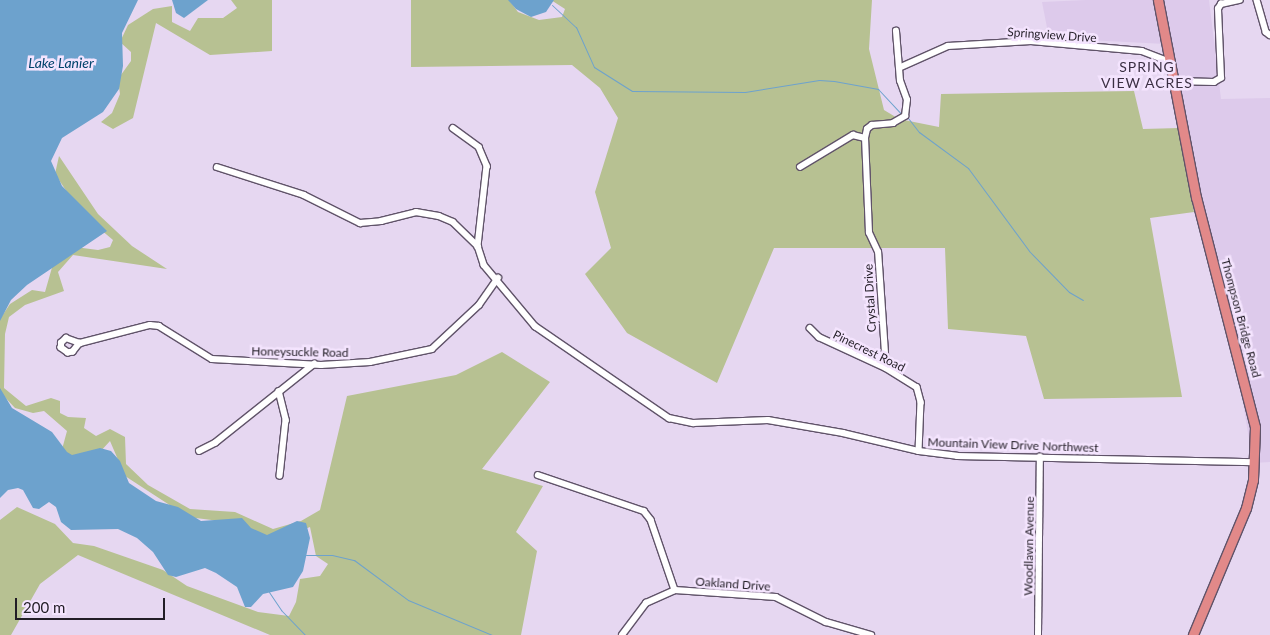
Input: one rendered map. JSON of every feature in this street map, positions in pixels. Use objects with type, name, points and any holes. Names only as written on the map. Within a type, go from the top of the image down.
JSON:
[{"type":"highway","name":"Thompson Bridge Road","points":[[1158,0],[1196,197],[1255,427],[1255,462],[1246,508],[1193,635]]},
{"type":"street","points":[[1173,82],[1214,82],[1221,78],[1218,9],[1220,4],[1240,0]]},
{"type":"street","points":[[1257,0],[1266,32],[1270,35]]},
{"type":"street","points":[[800,167],[853,135],[865,138],[867,129],[872,124],[893,123],[905,116],[907,100],[900,81],[901,66],[896,31]]},
{"type":"street","name":"Springview Drive","points":[[901,66],[948,46],[1030,41],[1142,51],[1166,60],[1170,65]]},
{"type":"street","points":[[453,128],[479,147],[487,166],[478,246]]},
{"type":"street","name":"Crystal Drive","points":[[865,138],[869,233],[878,252],[886,368]]},
{"type":"street","points":[[217,167],[304,195],[360,222],[381,221],[416,212],[439,216],[453,222],[478,246]]},
{"type":"street","name":"Mountain View Drive Northwest","points":[[478,246],[484,265],[498,278],[519,310],[535,326],[669,418],[693,424],[768,420],[843,433],[919,452],[1255,462]]},
{"type":"street","name":"Honeysuckle Road","points":[[80,343],[150,325],[159,326],[212,359],[314,364],[370,362],[432,349],[479,305],[498,278]]},
{"type":"street","name":"Pinecrest Road","points":[[810,328],[819,337],[886,368],[917,388],[920,402],[919,452]]},
{"type":"street","points":[[199,451],[215,443],[314,364]]},
{"type":"street","points":[[279,391],[286,420],[280,476]]},
{"type":"street","name":"Woodlawn Avenue","points":[[1038,635],[1040,457]]},
{"type":"street","points":[[538,475],[644,511],[651,520],[675,590],[646,603],[622,635]]},
{"type":"street","name":"Oakland Drive","points":[[675,590],[776,597],[826,622],[871,635]]},
{"type":"shaded area","points":[[1209,0],[1221,99],[1270,98],[1270,462],[1253,463],[1236,361],[1194,212],[1165,44],[1049,38],[1042,2]]},
{"type":"green space","points":[[231,0],[272,0],[272,51],[210,55],[156,23],[133,118],[113,129],[101,122],[112,113],[120,94],[118,79],[131,61],[131,52],[120,42],[128,25],[153,9],[172,6],[172,22],[190,31],[198,18],[223,18],[237,8]]},
{"type":"green space","points":[[411,0],[509,0],[518,12],[539,20],[562,17],[565,9],[551,0],[872,0],[869,49],[884,110],[899,119],[939,127],[941,94],[1134,91],[1143,129],[1179,128],[1194,212],[1150,218],[1182,397],[1044,399],[1026,336],[948,329],[945,248],[774,248],[717,383],[627,333],[585,274],[611,248],[595,192],[618,118],[600,88],[572,65],[411,67]]},
{"type":"green space","points":[[59,156],[98,214],[132,246],[167,269],[73,255],[58,272],[64,291],[25,305],[9,317],[5,334],[4,388],[26,406],[51,398],[60,401],[60,413],[68,417],[86,418],[84,428],[96,436],[110,429],[125,437],[126,464],[148,485],[190,509],[235,512],[273,529],[301,521],[320,510],[347,396],[456,375],[502,352],[550,382],[482,469],[543,486],[516,532],[537,551],[521,635],[270,635],[78,555],[40,584],[11,635],[0,635],[0,520],[17,507],[55,524],[73,543],[94,546],[163,570],[187,586],[258,612],[289,616],[296,602],[300,579],[320,576],[328,564],[316,556],[310,527],[285,537],[253,537],[243,524],[188,517],[125,476],[110,441],[99,453],[81,462],[61,453],[67,431],[44,411],[33,413],[15,408],[0,392],[0,319],[10,304],[32,290],[45,292],[55,257],[75,247],[98,250],[110,247],[113,240],[81,213],[55,174]]},
{"type":"water","name":"Lake Lanier","points":[[0,0],[138,0],[122,33],[123,66],[119,89],[103,112],[62,138],[51,161],[62,186],[107,231],[27,285],[11,300],[0,321]]},
{"type":"water","points":[[172,0],[208,0],[184,18],[176,13]]},
{"type":"water","points":[[508,0],[554,0],[546,12],[531,17],[516,9]]},
{"type":"water","points":[[0,388],[12,408],[52,432],[67,452],[72,455],[100,448],[111,451],[120,461],[129,483],[156,501],[178,507],[201,521],[242,518],[251,528],[267,535],[297,521],[306,523],[310,538],[303,571],[293,587],[263,594],[251,607],[245,607],[237,587],[216,573],[205,568],[176,577],[168,575],[153,552],[137,538],[118,529],[71,530],[61,522],[56,507],[49,502],[39,509],[33,508],[23,490],[18,488],[8,490],[0,498]]},
{"type":"waterway","points":[[552,5],[576,27],[594,67],[632,91],[745,92],[819,80],[834,81],[878,89],[900,113]]},
{"type":"waterway","points":[[908,118],[919,132],[968,168],[1030,252],[1069,292],[1083,300]]},
{"type":"waterway","points":[[306,555],[332,555],[354,560],[408,600],[492,635]]},
{"type":"waterway","points":[[269,592],[281,610],[305,635]]},
{"type":"district","name":"SPRING VIEW ACRES","points":[[1147,76]]}]
